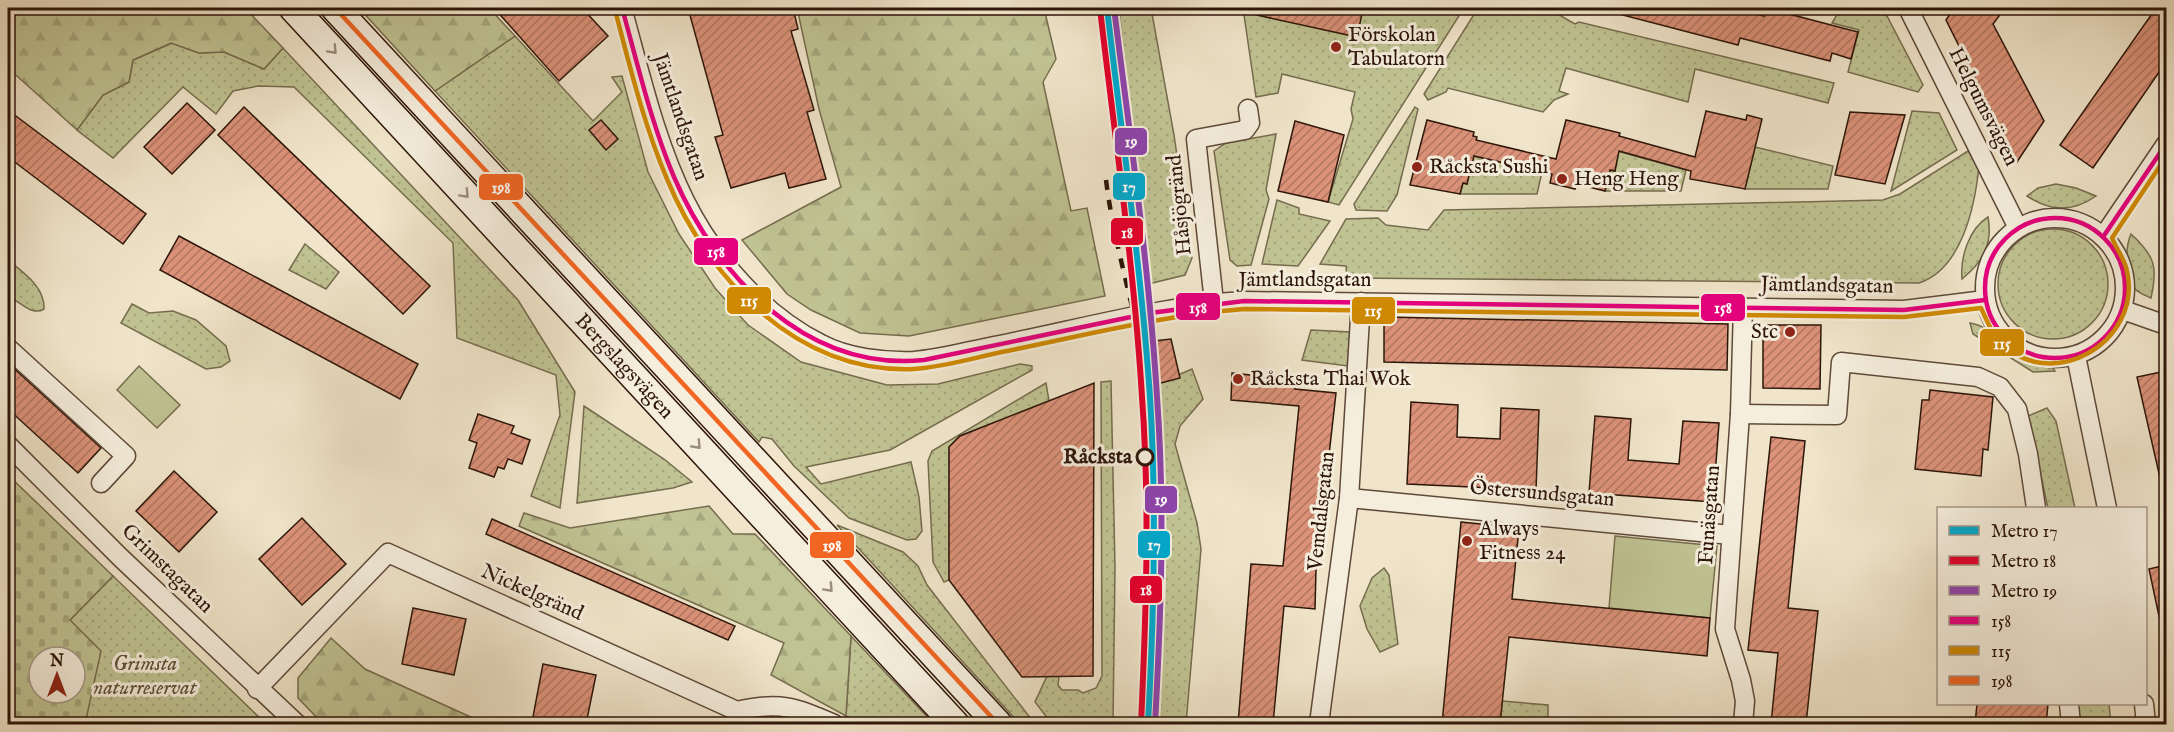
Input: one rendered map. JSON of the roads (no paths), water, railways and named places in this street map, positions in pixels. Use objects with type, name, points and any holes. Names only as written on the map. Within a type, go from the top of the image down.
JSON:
[{"type":"main road","name":"Bergslagsvägen","points":[[293,8],[955,724]]},
{"type":"main road","name":"Bergslagsvägen","points":[[335,8],[998,724]]},
{"type":"street","name":"Jämtlandsgatan","points":[[622,8],[670,168],[708,242],[741,282],[779,316],[821,345],[865,358],[914,361],[1215,303],[1360,302],[1904,309],[1985,300]]},
{"type":"street","name":"Helgumsvägen","points":[[1908,8],[2018,228]]},
{"type":"street","name":"Håsjögränd","points":[[1215,303],[1196,139],[1245,130],[1250,123],[1248,109]]},
{"type":"street","points":[[2103,237],[2166,144]]},
{"type":"street","points":[[2063,218],[2083,223],[2103,237],[2116,253],[2124,272],[2126,290],[2122,310],[2112,331],[2097,345],[2076,356],[2046,359],[2023,352],[2006,340],[1991,319],[1985,300],[1987,268],[1996,249],[2018,228],[2038,219],[2063,218]]},
{"type":"street","name":"Vemdalsgatan","points":[[1319,724],[1349,498],[1360,302]]},
{"type":"street","name":"Funäsgatan","points":[[1743,307],[1740,414],[1725,629],[1745,701],[1743,724]]},
{"type":"street","points":[[2122,310],[2166,325]]},
{"type":"street","points":[[8,348],[126,456],[101,483]]},
{"type":"street","points":[[2076,356],[2107,507]]},
{"type":"street","points":[[1740,414],[1838,415],[1841,362],[1978,378],[2000,387],[2017,409],[2028,454],[2036,507]]},
{"type":"street","name":"Grimstagatan","points":[[8,445],[257,689],[297,724]]},
{"type":"street","name":"Östersundsgatan","points":[[1349,498],[1731,535]]},
{"type":"street","name":"Nickelgränd","points":[[257,689],[388,553],[737,711],[767,704],[805,711],[834,724]]},
{"type":"street","points":[[2069,705],[2071,724]]},
{"type":"street","points":[[2144,705],[2146,724]]},
{"type":"railway","points":[[1106,180],[1115,234],[1150,397]]},
{"type":"metro line","name":"17","points":[[1107,8],[1136,251],[1150,397],[1154,560],[1148,724]]},
{"type":"metro line","name":"19","points":[[1114,8],[1133,153],[1154,348],[1161,479],[1159,642],[1155,724]]},
{"type":"metro line","name":"18","points":[[1100,9],[1139,348],[1146,479],[1141,724]]},
{"type":"place","name":"Förskolan Tabulatorn","points":[[1336,47]]},
{"type":"place","name":"Råcksta Sushi","points":[[1417,167]]},
{"type":"place","name":"Heng Heng","points":[[1562,179]]},
{"type":"place","name":"Stc","points":[[1790,332]]},
{"type":"place","name":"Råcksta Thai Wok","points":[[1238,379]]},
{"type":"place","name":"Råcksta","points":[[1145,457]]},
{"type":"place","name":"Always Fitness 24","points":[[1467,541]]},
{"type":"park label","name":"Grimsta naturreservat","points":[[145,676]]}]
